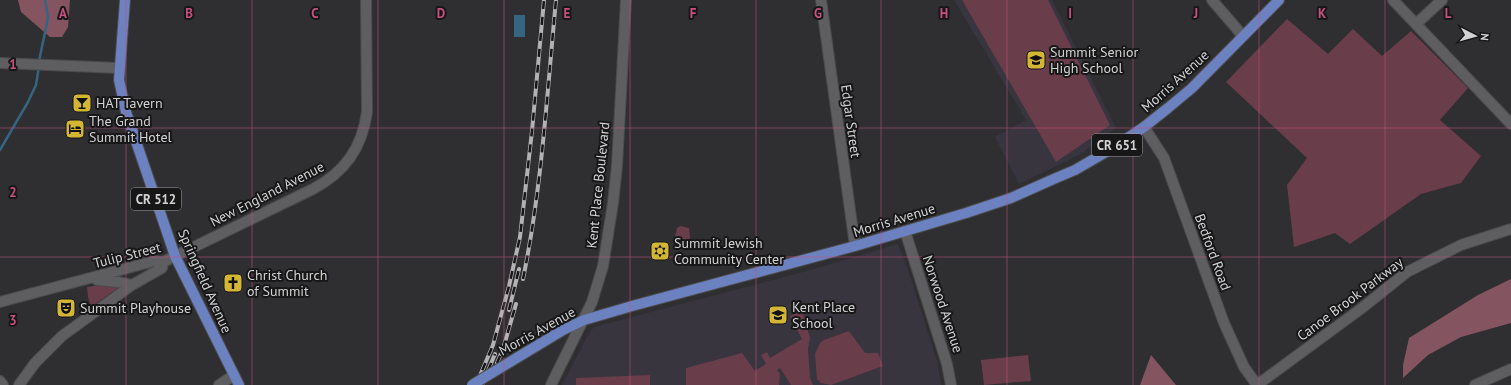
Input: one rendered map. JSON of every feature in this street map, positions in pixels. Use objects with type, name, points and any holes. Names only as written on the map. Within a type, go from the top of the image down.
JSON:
[{"type":"main road","name":"Springfield Avenue","points":[[124,0],[119,80],[126,112],[175,256],[239,385]]},
{"type":"main road","name":"Morris Avenue","points":[[472,385],[552,336],[584,320],[855,246],[966,213],[1011,198],[1075,170],[1113,148],[1144,127],[1192,88],[1279,0]]},
{"type":"street","name":"New England Avenue","points":[[175,256],[324,184],[350,159],[363,133],[367,112],[366,0]]},
{"type":"street","name":"Kent Place Boulevard","points":[[551,385],[592,302],[603,266],[613,203],[617,158],[626,0]]},
{"type":"street","name":"Edgar Street","points":[[821,0],[855,246]]},
{"type":"street","points":[[1212,0],[1243,36]]},
{"type":"street","points":[[1393,0],[1511,124]]},
{"type":"street","points":[[1416,24],[1442,0]]},
{"type":"street","points":[[0,63],[119,68]]},
{"type":"street","name":"Bedford Road","points":[[1144,127],[1164,158],[1224,323],[1244,367],[1257,385]]},
{"type":"street","name":"Canoe Brook Parkway","points":[[1257,385],[1362,308],[1407,272],[1461,245],[1511,229]]},
{"type":"street","name":"Norwood Avenue","points":[[905,231],[947,364],[951,385]]},
{"type":"street","name":"Tulip Street","points":[[0,302],[154,261],[163,262],[175,256]]},
{"type":"street","points":[[20,385],[35,363],[62,336],[132,285],[162,268],[163,262]]},
{"type":"street","name":"Tulip Street","points":[[84,279],[110,280],[132,285]]},
{"type":"street","points":[[1475,385],[1511,369]]},
{"type":"street","points":[[219,385],[234,375]]},
{"type":"street","points":[[0,381],[3,385]]},
{"type":"shaded area","points":[[18,0],[70,0],[68,27],[62,37],[50,37],[21,12]]},
{"type":"shaded area","name":"Summit Senior High School","points":[[954,0],[1052,0],[1116,128],[1081,154],[1019,184],[995,137],[1026,120]]},
{"type":"shaded area","name":"Summit Senior High School","points":[[962,0],[1048,0],[1110,125],[1056,162]]},
{"type":"shaded area","points":[[1287,19],[1328,54],[1353,29],[1382,56],[1411,31],[1468,88],[1440,120],[1481,156],[1461,183],[1421,194],[1350,244],[1335,233],[1294,247],[1287,185],[1307,158],[1226,82]]},
{"type":"shaded area","points":[[680,226],[689,228],[689,243],[674,241],[677,228]]},
{"type":"shaded area","name":"Kent Place School","points":[[898,244],[908,270],[937,361],[941,385],[562,385],[589,333],[594,327],[814,269]]},
{"type":"shaded area","points":[[1511,279],[1511,323],[1461,337],[1428,355],[1403,378],[1403,365],[1409,338],[1478,295]]},
{"type":"shaded area","points":[[100,285],[122,285],[91,307],[87,287]]},
{"type":"shaded area","points":[[797,313],[803,313],[810,338],[808,349],[810,378],[813,385],[791,385],[780,368],[777,370],[780,374],[779,385],[686,385],[686,368],[742,353],[755,371],[766,364],[761,355],[767,352],[770,358],[802,339],[790,316]]},
{"type":"shaded area","points":[[849,331],[865,353],[878,353],[883,366],[831,385],[821,383],[817,379],[815,354],[820,343],[824,340]]},
{"type":"shaded area","points":[[1028,355],[1031,381],[984,385],[981,360]]},
{"type":"shaded area","points":[[1151,355],[1176,385],[1140,385]]},
{"type":"shaded area","points":[[650,375],[650,385],[576,385],[576,378]]},
{"type":"water","points":[[514,15],[525,15],[525,37],[514,37]]},
{"type":"waterway","points":[[39,61],[48,18],[45,0]]},
{"type":"waterway","points":[[0,150],[28,102],[36,85],[39,66]]},
{"type":"railway","points":[[476,385],[493,345],[509,286],[520,237],[532,131],[544,0]]},
{"type":"railway","points":[[523,279],[535,210],[547,105],[556,0]]},
{"type":"railway","points":[[509,310],[519,269]]},
{"type":"railway","points":[[497,363],[503,349],[516,304]]},
{"type":"railway","points":[[482,385],[495,354]]},
{"type":"place","name":"Summit Senior High School","points":[[1036,60]]},
{"type":"place","name":"HAT Tavern","points":[[82,103]]},
{"type":"place","name":"The Grand Summit Hotel","points":[[75,129]]},
{"type":"place","name":"Summit Jewish Community Center","points":[[660,251]]},
{"type":"place","name":"Christ Church of Summit","points":[[233,283]]},
{"type":"place","name":"Summit Playhouse","points":[[66,308]]},
{"type":"place","name":"Kent Place School","points":[[778,315]]}]
